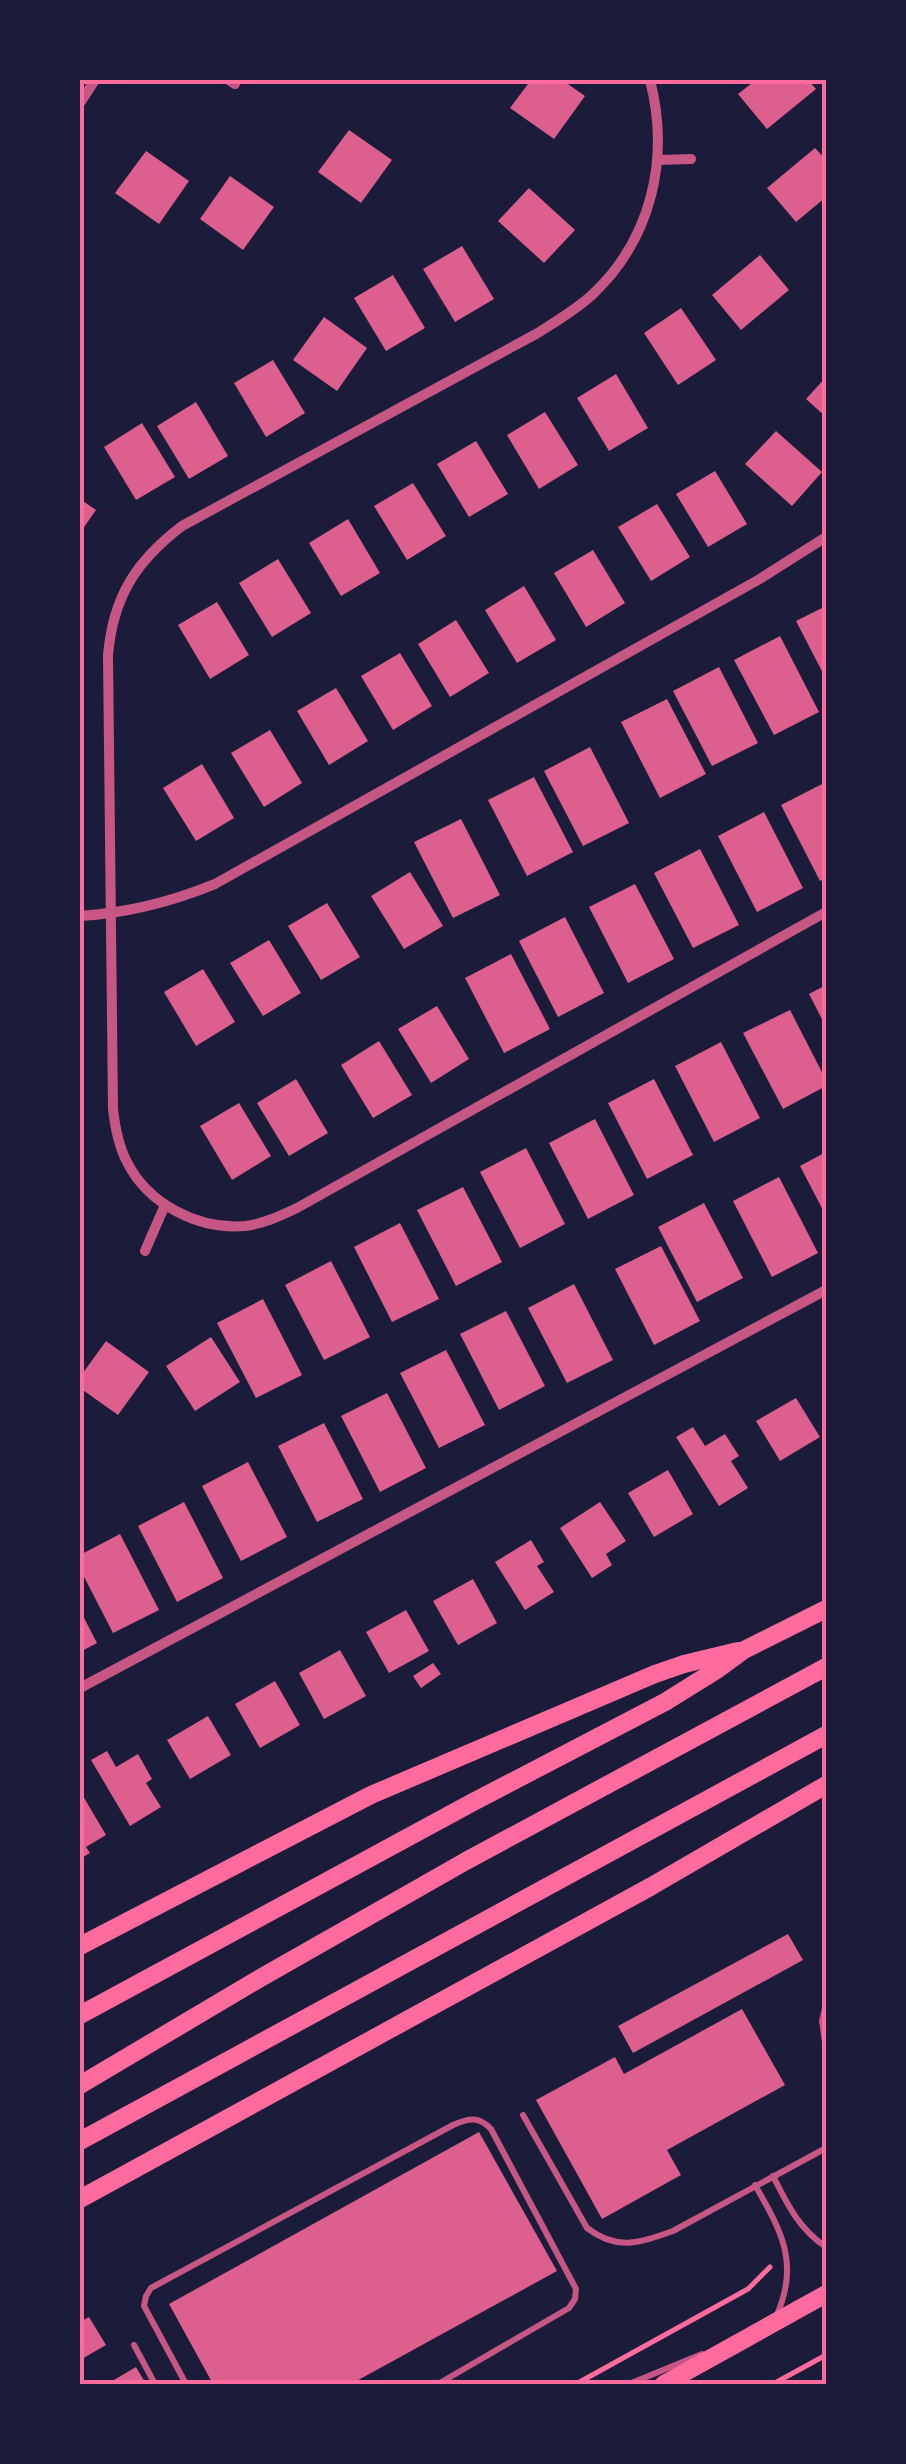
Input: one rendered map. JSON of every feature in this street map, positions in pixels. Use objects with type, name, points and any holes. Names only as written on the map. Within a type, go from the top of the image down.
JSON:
[{"type":"main road","points":[[80,2015],[665,1702],[744,1650],[826,1608]]},
{"type":"main road","points":[[80,1946],[436,1766],[655,1674],[744,1650]]},
{"type":"main road","points":[[80,2084],[466,1861],[826,1667]]},
{"type":"main road","points":[[80,2142],[826,1735]]},
{"type":"main road","points":[[80,2200],[826,1786]]},
{"type":"main road","points":[[664,2384],[826,2294]]},
{"type":"street","points":[[80,103],[95,80]]},
{"type":"street","points":[[650,80],[659,131],[654,190],[632,245],[592,295],[536,334],[182,526],[144,560],[129,582],[118,605],[109,643],[112,1109],[117,1137],[127,1164],[164,1206],[216,1225],[244,1226],[271,1220],[826,912]]},
{"type":"street","points":[[659,160],[691,160]]},
{"type":"street","points":[[80,916],[147,908],[182,897],[244,868],[758,580],[826,537]]},
{"type":"street","points":[[145,1251],[164,1206]]},
{"type":"street","points":[[80,1688],[826,1290]]},
{"type":"lane","points":[[826,2004],[822,2021],[826,2049]]},
{"type":"lane","points":[[523,2115],[586,2228],[616,2243],[634,2243],[673,2231],[826,2148]]},
{"type":"lane","points":[[186,2384],[144,2306],[151,2288],[453,2125],[474,2118],[484,2121],[491,2130],[576,2289],[569,2308],[438,2384]]},
{"type":"lane","points":[[772,2176],[794,2216],[826,2248]]},
{"type":"lane","points":[[756,2185],[778,2224],[786,2251],[788,2276],[784,2300],[773,2323]]},
{"type":"lane","points":[[629,2384],[743,2340]]},
{"type":"lane","points":[[134,2345],[155,2384]]},
{"type":"path","points":[[576,2384],[748,2290],[777,2255],[786,2251]]},
{"type":"path","points":[[773,2384],[826,2355]]},
{"type":"building","points":[[531,80],[562,80],[585,96],[554,139],[510,108]]},
{"type":"building","points":[[756,80],[808,80],[816,89],[767,129],[738,94]]},
{"type":"building","points":[[349,130],[392,160],[361,203],[318,172]]},
{"type":"building","points":[[815,148],[826,160],[826,197],[796,222],[767,188]]},
{"type":"building","points":[[146,151],[189,181],[159,224],[115,193]]},
{"type":"building","points":[[230,176],[274,207],[243,250],[200,219]]},
{"type":"building","points":[[529,188],[575,230],[544,263],[498,221]]},
{"type":"building","points":[[462,246],[494,299],[455,322],[423,269]]},
{"type":"building","points":[[760,255],[789,290],[741,330],[712,295]]},
{"type":"building","points":[[393,275],[425,328],[386,351],[354,298]]},
{"type":"building","points":[[681,308],[716,360],[678,385],[644,333]]},
{"type":"building","points":[[324,317],[367,348],[337,391],[293,360]]},
{"type":"building","points":[[273,360],[305,413],[266,437],[234,383]]},
{"type":"building","points":[[616,374],[648,428],[609,451],[577,398]]},
{"type":"building","points":[[826,377],[826,417],[806,399]]},
{"type":"building","points":[[196,402],[228,456],[189,479],[157,426]]},
{"type":"building","points":[[545,412],[578,465],[539,489],[507,435]]},
{"type":"building","points":[[142,423],[175,477],[136,500],[104,447]]},
{"type":"building","points":[[776,431],[822,472],[792,506],[745,464]]},
{"type":"building","points":[[476,441],[508,494],[469,517],[437,464]]},
{"type":"building","points":[[715,471],[747,524],[708,547],[676,494]]},
{"type":"building","points":[[413,483],[446,536],[407,560],[374,506]]},
{"type":"building","points":[[80,499],[96,510],[80,533]]},
{"type":"building","points":[[657,504],[690,557],[651,581],[618,527]]},
{"type":"building","points":[[348,519],[380,573],[341,596],[309,543]]},
{"type":"building","points":[[593,550],[625,603],[586,627],[554,573]]},
{"type":"building","points":[[278,559],[311,613],[272,637],[239,583]]},
{"type":"building","points":[[524,586],[556,640],[517,663],[485,610]]},
{"type":"building","points":[[217,602],[249,655],[210,679],[178,625]]},
{"type":"building","points":[[826,606],[826,679],[796,621]]},
{"type":"building","points":[[456,620],[489,673],[450,697],[418,644]]},
{"type":"building","points":[[780,636],[819,712],[774,735],[734,660]]},
{"type":"building","points":[[400,653],[432,706],[393,730],[361,676]]},
{"type":"building","points":[[719,667],[758,743],[712,766],[673,691]]},
{"type":"building","points":[[336,688],[368,741],[329,765],[297,711]]},
{"type":"building","points":[[667,699],[706,774],[660,798],[621,722]]},
{"type":"building","points":[[270,730],[302,783],[264,807],[231,753]]},
{"type":"building","points":[[590,747],[629,823],[583,846],[544,771]]},
{"type":"building","points":[[202,764],[234,818],[196,841],[163,788]]},
{"type":"building","points":[[534,777],[573,852],[527,876],[488,800]]},
{"type":"building","points":[[826,782],[826,878],[820,881],[781,805]]},
{"type":"building","points":[[764,812],[803,888],[757,912],[718,836]]},
{"type":"building","points":[[461,819],[500,895],[453,918],[414,842]]},
{"type":"building","points":[[700,849],[739,925],[693,948],[654,873]]},
{"type":"building","points":[[410,872],[443,926],[404,949],[371,896]]},
{"type":"building","points":[[635,884],[674,959],[628,983],[589,907]]},
{"type":"building","points":[[327,903],[360,957],[321,980],[288,926]]},
{"type":"building","points":[[565,917],[604,993],[558,1017],[519,941]]},
{"type":"building","points":[[269,940],[301,993],[263,1016],[230,963]]},
{"type":"building","points":[[511,954],[550,1029],[504,1053],[465,978]]},
{"type":"building","points":[[203,969],[235,1022],[196,1046],[164,992]]},
{"type":"building","points":[[826,985],[826,1027],[809,994]]},
{"type":"building","points":[[437,1006],[469,1059],[431,1083],[398,1029]]},
{"type":"building","points":[[790,1010],[826,1086],[783,1109],[743,1033]]},
{"type":"building","points":[[379,1041],[412,1095],[373,1118],[341,1065]]},
{"type":"building","points":[[721,1042],[760,1118],[714,1142],[675,1066]]},
{"type":"building","points":[[296,1079],[328,1133],[289,1156],[257,1103]]},
{"type":"building","points":[[654,1079],[693,1155],[647,1179],[608,1103]]},
{"type":"building","points":[[239,1103],[271,1156],[232,1180],[200,1126]]},
{"type":"building","points":[[595,1119],[634,1195],[588,1219],[549,1143]]},
{"type":"building","points":[[526,1148],[565,1224],[520,1248],[480,1172]]},
{"type":"building","points":[[826,1152],[826,1216],[800,1166]]},
{"type":"building","points":[[779,1177],[818,1253],[772,1277],[733,1201]]},
{"type":"building","points":[[463,1187],[502,1262],[456,1286],[417,1210]]},
{"type":"building","points":[[704,1203],[743,1278],[697,1302],[658,1227]]},
{"type":"building","points":[[400,1223],[439,1299],[392,1322],[354,1247]]},
{"type":"building","points":[[661,1246],[700,1321],[654,1345],[615,1269]]},
{"type":"building","points":[[331,1261],[370,1337],[324,1360],[285,1285]]},
{"type":"building","points":[[574,1284],[613,1360],[567,1383],[528,1308]]},
{"type":"building","points":[[263,1299],[302,1375],[256,1398],[217,1323]]},
{"type":"building","points":[[506,1311],[545,1386],[499,1410],[460,1334]]},
{"type":"building","points":[[211,1337],[240,1382],[195,1411],[166,1366]]},
{"type":"building","points":[[106,1341],[149,1372],[118,1415],[80,1388],[80,1377]]},
{"type":"building","points":[[446,1350],[485,1425],[439,1448],[400,1373]]},
{"type":"building","points":[[387,1393],[426,1468],[380,1492],[341,1416]]},
{"type":"building","points":[[796,1398],[820,1437],[780,1461],[756,1421]]},
{"type":"building","points":[[324,1423],[363,1499],[317,1522],[278,1446]]},
{"type":"building","points":[[693,1427],[705,1446],[725,1434],[739,1456],[731,1461],[748,1488],[719,1506],[676,1437]]},
{"type":"building","points":[[248,1462],[287,1537],[241,1561],[202,1486]]},
{"type":"building","points":[[668,1470],[693,1514],[654,1537],[628,1493]]},
{"type":"building","points":[[184,1502],[223,1578],[177,1602],[138,1526]]},
{"type":"building","points":[[600,1502],[626,1541],[606,1554],[612,1565],[592,1578],[560,1528]]},
{"type":"building","points":[[120,1534],[159,1610],[113,1633],[80,1569],[80,1555]]},
{"type":"building","points":[[531,1540],[544,1562],[537,1566],[554,1592],[525,1610],[495,1562]]},
{"type":"building","points":[[473,1579],[497,1623],[458,1645],[433,1601]]},
{"type":"building","points":[[80,1610],[97,1643],[80,1652]]},
{"type":"building","points":[[406,1610],[429,1651],[389,1673],[366,1632]]},
{"type":"building","points":[[340,1650],[366,1696],[324,1719],[299,1673]]},
{"type":"building","points":[[433,1663],[441,1674],[421,1688],[413,1676]]},
{"type":"building","points":[[275,1681],[300,1725],[260,1748],[235,1704]]},
{"type":"building","points":[[208,1716],[231,1755],[190,1779],[167,1740]]},
{"type":"building","points":[[107,1751],[116,1767],[138,1754],[152,1779],[146,1783],[161,1807],[130,1826],[91,1760]]},
{"type":"building","points":[[80,1791],[106,1835],[86,1847],[90,1853],[80,1859]]},
{"type":"building","points":[[788,1934],[803,1960],[633,2053],[618,2026]]},
{"type":"building","points":[[742,2009],[785,2085],[667,2150],[681,2175],[602,2219],[536,2100],[615,2057],[624,2074]]},
{"type":"building","points":[[479,2132],[557,2271],[351,2384],[213,2384],[169,2304]]},
{"type":"building","points":[[89,2317],[106,2345],[80,2360],[80,2322]]},
{"type":"building","points":[[136,2367],[146,2384],[107,2384]]}]
